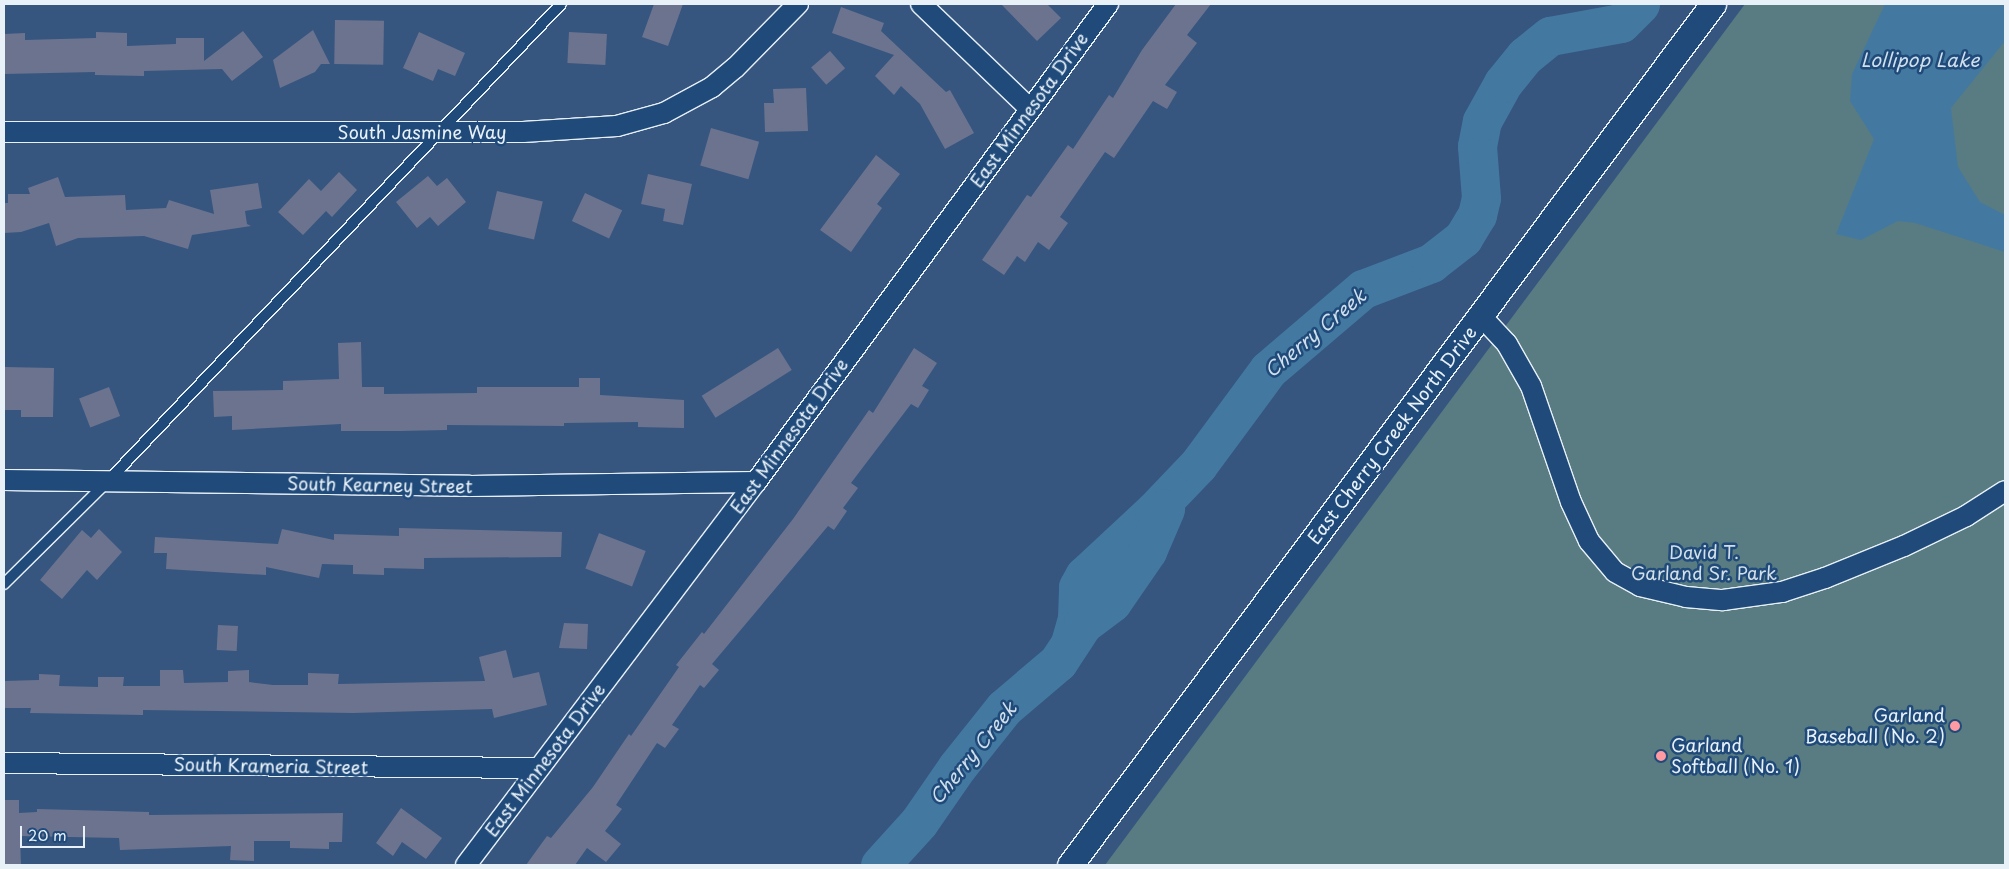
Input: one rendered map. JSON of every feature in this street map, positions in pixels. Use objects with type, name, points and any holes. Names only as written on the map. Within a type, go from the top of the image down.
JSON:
[{"type":"street","name":"South Jasmine Way","points":[[4,132],[436,132],[578,130],[617,126],[664,113],[712,87],[736,68],[798,4]]},
{"type":"street","points":[[921,4],[1030,109]]},
{"type":"street","name":"East Minnesota Drive","points":[[466,865],[756,482],[1108,4]]},
{"type":"street","name":"East Cherry Creek North Drive","points":[[1070,865],[1714,4]]},
{"type":"street","points":[[1481,316],[1507,344],[1531,386],[1571,502],[1590,541],[1615,572],[1648,589],[1686,597],[1723,600],[1782,592],[1825,578],[1904,546],[1960,519],[2005,492]]},
{"type":"street","name":"South Kearney Street","points":[[4,480],[470,486],[756,482]]},
{"type":"street","name":"South Krameria Street","points":[[4,763],[538,768]]},
{"type":"lane","points":[[4,584],[108,481],[436,132],[562,4]]},
{"type":"green space","name":"David T. Garland Sr. Park","points":[[1745,4],[2005,4],[2005,865],[1105,865]]},
{"type":"water","name":"Lollipop Lake","points":[[1885,4],[2005,4],[2005,41],[1951,108],[1958,167],[1980,202],[2005,215],[2005,252],[1915,223],[1898,221],[1861,240],[1836,234],[1874,139],[1850,101],[1852,74]]},
{"type":"building","points":[[654,4],[683,4],[668,46],[642,37]]},
{"type":"building","points":[[1001,4],[1047,4],[1061,18],[1037,41]]},
{"type":"building","points":[[1176,4],[1211,4],[1187,35],[1197,43],[1165,85],[1177,92],[1167,109],[1153,101],[1114,158],[1105,152],[1060,217],[1068,223],[1049,250],[1038,242],[1025,262],[1017,256],[1004,275],[982,260],[1027,195],[1031,197],[1068,145],[1073,149],[1109,95],[1113,98],[1142,50]]},
{"type":"building","points":[[841,7],[884,23],[881,31],[946,92],[950,90],[974,133],[945,149],[920,104],[901,86],[894,95],[875,76],[894,55],[832,33]]},
{"type":"building","points":[[335,20],[384,21],[383,65],[334,64]]},
{"type":"building","points":[[313,30],[330,64],[321,64],[315,72],[280,88],[273,60]]},
{"type":"building","points":[[243,31],[263,57],[232,81],[222,69],[144,71],[144,76],[95,75],[95,72],[4,74],[4,34],[25,33],[25,40],[96,38],[96,32],[127,33],[127,46],[176,44],[176,38],[204,38],[204,61]]},
{"type":"building","points":[[419,32],[465,53],[455,76],[438,69],[433,81],[403,68]]},
{"type":"building","points":[[569,32],[607,34],[605,65],[567,63]]},
{"type":"building","points":[[830,51],[845,68],[826,85],[811,67]]},
{"type":"building","points":[[806,88],[808,131],[765,132],[764,103],[774,103],[773,89]]},
{"type":"building","points":[[711,128],[759,142],[748,179],[700,165]]},
{"type":"building","points":[[876,155],[900,174],[877,204],[882,208],[851,252],[820,230]]},
{"type":"building","points":[[339,172],[357,190],[332,217],[326,211],[303,235],[278,212],[309,179],[321,191]]},
{"type":"building","points":[[648,174],[692,184],[683,225],[663,221],[665,209],[641,204]]},
{"type":"building","points":[[428,176],[437,186],[447,178],[466,202],[438,226],[430,217],[417,228],[396,202]]},
{"type":"building","points":[[58,177],[65,197],[125,195],[126,210],[166,208],[169,200],[214,214],[210,190],[258,183],[262,208],[245,211],[247,224],[251,226],[192,235],[188,249],[144,236],[78,238],[56,246],[49,223],[21,232],[4,233],[4,203],[8,203],[8,194],[30,194],[28,188]]},
{"type":"building","points":[[497,191],[543,202],[534,240],[488,229]]},
{"type":"building","points":[[585,193],[622,210],[609,238],[572,221]]},
{"type":"building","points":[[361,342],[362,387],[384,387],[384,394],[477,393],[477,387],[579,387],[579,378],[600,378],[600,395],[684,400],[684,428],[638,427],[638,422],[564,423],[564,426],[447,425],[447,430],[399,431],[341,431],[341,424],[232,430],[232,416],[214,417],[213,391],[283,390],[283,381],[339,379],[338,343]]},
{"type":"building","points":[[778,348],[792,370],[715,418],[702,396]]},
{"type":"building","points":[[914,348],[937,363],[922,386],[929,390],[918,408],[911,404],[851,483],[858,488],[843,508],[847,511],[834,530],[828,526],[712,664],[719,670],[704,688],[700,685],[672,725],[679,729],[665,748],[657,743],[616,805],[622,809],[605,831],[621,844],[606,862],[587,848],[575,865],[526,865],[547,836],[551,838],[593,787],[629,734],[631,736],[679,667],[676,665],[702,632],[704,634],[793,519],[869,410],[873,413]]},
{"type":"building","points":[[5,367],[54,368],[53,417],[21,417],[21,410],[4,410]]},
{"type":"building","points":[[109,387],[120,416],[90,427],[79,398]]},
{"type":"building","points":[[399,528],[562,532],[561,557],[424,558],[424,569],[384,568],[384,575],[353,574],[353,565],[322,564],[319,578],[266,567],[266,575],[166,569],[167,553],[154,553],[155,537],[278,544],[282,529],[334,540],[334,534],[399,536]]},
{"type":"building","points":[[99,529],[122,552],[97,580],[87,570],[62,599],[40,580],[82,530],[91,538]]},
{"type":"building","points":[[599,533],[646,551],[632,586],[585,568]]},
{"type":"building","points":[[564,623],[588,624],[587,649],[559,648]]},
{"type":"building","points":[[218,625],[238,626],[237,651],[217,650]]},
{"type":"building","points":[[506,650],[513,678],[539,672],[547,705],[494,718],[492,709],[353,713],[143,710],[143,715],[30,713],[31,708],[4,708],[4,681],[39,680],[39,674],[60,675],[59,686],[98,687],[98,677],[124,677],[123,686],[160,686],[160,670],[183,670],[184,683],[228,682],[228,671],[249,670],[249,682],[273,685],[308,685],[308,673],[339,674],[338,684],[485,681],[479,657]]},
{"type":"building","points":[[4,800],[19,800],[19,813],[37,812],[37,809],[149,812],[149,815],[343,813],[342,842],[329,842],[329,849],[290,848],[290,841],[254,841],[254,861],[230,860],[231,846],[120,850],[119,838],[20,836],[21,865],[4,865]]},
{"type":"building","points":[[401,808],[442,838],[426,859],[402,842],[393,856],[376,843]]},
{"type":"waterway","name":"Cherry Creek","points":[[1070,643],[1077,619],[1078,587],[1084,576],[1154,511],[1198,465],[1268,370],[1363,289],[1431,263],[1463,238],[1477,215],[1481,198],[1477,146],[1482,121],[1503,83],[1525,56],[1550,36],[1621,23],[1640,4]]},
{"type":"waterway","name":"Cherry Creek","points":[[880,865],[919,822],[957,767],[1004,708],[1058,662],[1083,624],[1112,602],[1147,551],[1165,509]]},
{"type":"place","name":"Garland Baseball (No. 2)","points":[[1955,726]]},
{"type":"place","name":"Garland Softball (No. 1)","points":[[1661,756]]}]
